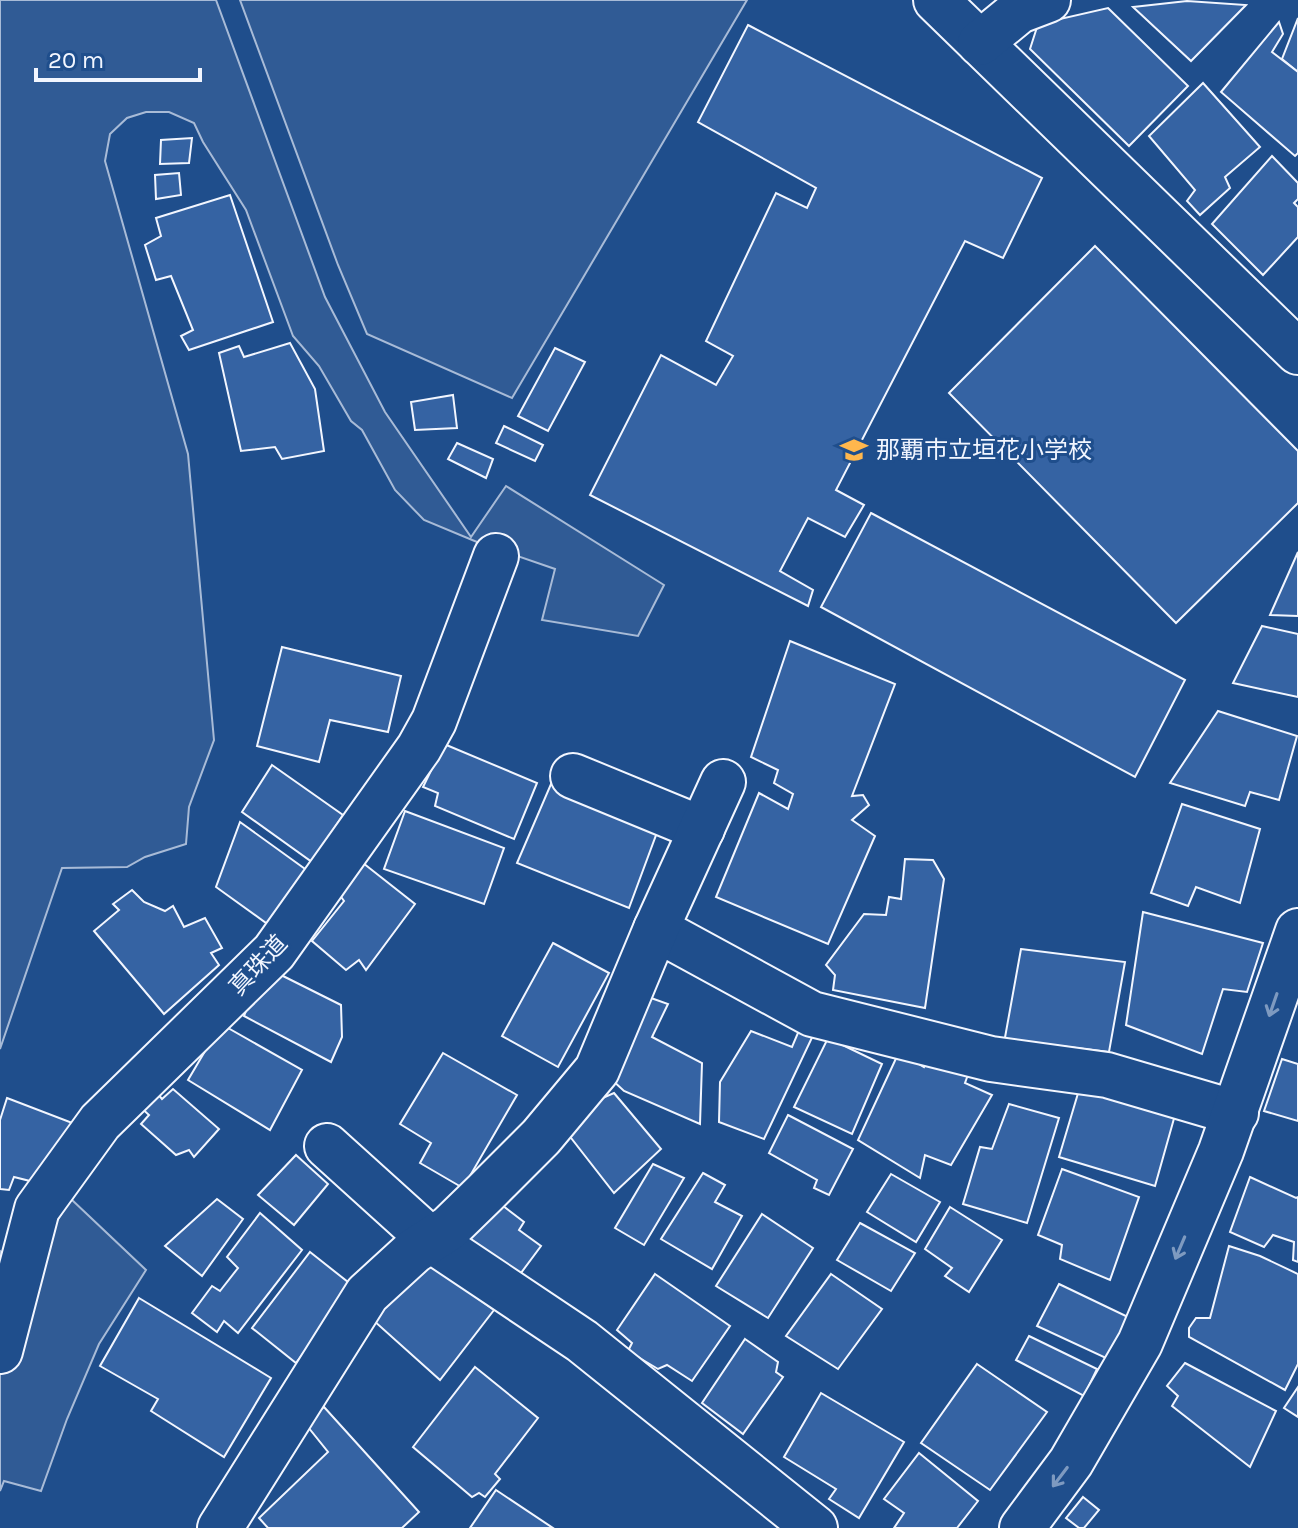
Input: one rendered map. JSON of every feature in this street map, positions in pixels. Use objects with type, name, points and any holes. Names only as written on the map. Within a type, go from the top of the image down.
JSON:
[{"type":"street","points":[[936,0],[1298,352]]},
{"type":"street","points":[[980,43],[1019,11],[1048,0]]},
{"type":"street","name":"真珠道","points":[[0,1351],[37,1209],[100,1122],[274,952],[410,761],[434,721],[496,556]]},
{"type":"street","points":[[573,776],[702,829]]},
{"type":"street","points":[[220,1528],[367,1294],[414,1251],[449,1228],[541,1137],[597,1070],[656,929],[723,782]]},
{"type":"street","points":[[656,929],[812,1014],[991,1059],[1107,1075],[1236,1113]]},
{"type":"street","points":[[1022,1528],[1071,1462],[1140,1343],[1236,1113],[1298,931]]},
{"type":"street","points":[[327,1146],[431,1240],[582,1341],[815,1528]]},
{"type":"shaded area","points":[[0,0],[216,0],[325,297],[385,412],[471,537],[506,486],[664,585],[638,636],[542,620],[555,569],[424,520],[395,490],[362,430],[351,421],[319,366],[293,336],[246,210],[194,123],[169,112],[146,112],[127,118],[110,134],[105,161],[188,454],[214,740],[189,807],[186,844],[145,857],[127,867],[62,868],[0,1049]]},
{"type":"shaded area","points":[[240,0],[747,0],[512,398],[367,334],[338,265]]},
{"type":"shaded area","points":[[71,1199],[146,1270],[99,1344],[41,1491],[4,1481],[0,1491],[0,1251],[26,1269]]},
{"type":"building","points":[[1187,1],[1246,5],[1191,61],[1133,7]]},
{"type":"building","points":[[1108,8],[1188,86],[1129,146],[1030,49],[1038,24]]},
{"type":"building","points":[[1298,18],[1298,72],[1282,59]]},
{"type":"building","points":[[1279,22],[1283,34],[1272,52],[1298,72],[1298,153],[1295,156],[1221,92]]},
{"type":"building","points":[[748,25],[1042,178],[1003,258],[965,241],[836,490],[864,505],[845,537],[808,518],[780,571],[813,590],[808,606],[590,495],[661,355],[716,385],[733,356],[706,341],[776,193],[807,208],[816,188],[698,122]]},
{"type":"building","points":[[1203,83],[1260,147],[1225,177],[1230,188],[1200,215],[1187,201],[1195,190],[1149,136]]},
{"type":"building","points":[[192,138],[189,163],[160,164],[161,140]]},
{"type":"building","points":[[1272,156],[1298,183],[1298,199],[1294,203],[1298,207],[1298,237],[1263,275],[1212,224]]},
{"type":"building","points":[[179,173],[181,195],[156,199],[155,175]]},
{"type":"building","points":[[230,195],[273,322],[189,350],[181,336],[193,330],[171,276],[156,280],[145,245],[161,236],[156,218]]},
{"type":"building","points":[[1095,246],[1298,451],[1298,503],[1176,623],[949,393]]},
{"type":"building","points":[[290,343],[315,389],[324,451],[282,459],[275,447],[241,451],[219,353],[239,346],[244,357]]},
{"type":"building","points":[[555,348],[585,362],[548,431],[518,416]]},
{"type":"building","points":[[453,395],[457,428],[415,430],[411,402]]},
{"type":"building","points":[[504,426],[543,445],[535,461],[496,443]]},
{"type":"building","points":[[457,443],[493,459],[486,478],[448,459]]},
{"type":"building","points":[[871,513],[1185,680],[1135,777],[821,607]]},
{"type":"building","points":[[1298,552],[1298,616],[1270,615]]},
{"type":"building","points":[[1262,626],[1298,634],[1298,697],[1233,683]]},
{"type":"building","points":[[790,641],[895,684],[852,796],[863,795],[869,805],[852,820],[875,836],[828,944],[716,897],[759,793],[788,809],[793,794],[774,783],[778,770],[751,757]]},
{"type":"building","points":[[282,647],[401,676],[388,732],[330,720],[319,762],[257,746]]},
{"type":"building","points":[[1218,711],[1297,736],[1279,800],[1250,792],[1245,806],[1170,783]]},
{"type":"building","points":[[444,744],[537,783],[514,839],[435,806],[438,793],[423,787]]},
{"type":"building","points":[[272,765],[343,815],[312,862],[242,812]]},
{"type":"building","points":[[551,784],[659,827],[629,908],[517,863]]},
{"type":"building","points":[[1182,804],[1260,829],[1240,903],[1196,887],[1188,906],[1151,893]]},
{"type":"building","points":[[405,811],[504,848],[484,904],[384,869]]},
{"type":"building","points":[[240,822],[312,874],[273,928],[216,887]]},
{"type":"building","points":[[905,859],[933,860],[944,879],[925,1008],[833,990],[835,975],[826,965],[864,914],[886,915],[889,897],[901,899]]},
{"type":"building","points":[[363,863],[415,904],[366,970],[359,960],[346,970],[312,941],[344,901],[339,894]]},
{"type":"building","points":[[132,890],[144,902],[165,911],[173,906],[184,927],[205,918],[222,948],[211,953],[219,965],[164,1014],[94,931],[119,910],[113,904]]},
{"type":"building","points":[[1143,912],[1263,943],[1247,992],[1223,989],[1202,1054],[1126,1025]]},
{"type":"building","points":[[553,943],[609,973],[558,1067],[502,1036]]},
{"type":"building","points":[[1021,949],[1125,962],[1109,1052],[1044,1044],[1035,1049],[1004,1043]]},
{"type":"building","points":[[279,974],[341,1005],[342,1037],[331,1062],[244,1016],[256,986]]},
{"type":"building","points":[[651,998],[668,1004],[652,1037],[702,1063],[700,1124],[624,1091],[610,1078]]},
{"type":"building","points":[[803,1021],[817,1027],[764,1139],[719,1122],[720,1082],[751,1031],[792,1047]]},
{"type":"building","points":[[221,1024],[302,1070],[270,1130],[188,1080]]},
{"type":"building","points":[[828,1038],[882,1064],[852,1134],[794,1107]]},
{"type":"building","points":[[899,1052],[924,1067],[928,1060],[969,1072],[965,1083],[992,1095],[951,1165],[925,1155],[920,1178],[858,1140]]},
{"type":"building","points":[[443,1053],[517,1095],[463,1188],[420,1163],[431,1143],[400,1124]]},
{"type":"building","points":[[1282,1059],[1298,1064],[1298,1121],[1264,1111]]},
{"type":"building","points":[[152,1087],[162,1099],[173,1089],[219,1129],[194,1157],[189,1150],[176,1155],[141,1124],[149,1115],[137,1104]]},
{"type":"building","points":[[1079,1090],[1175,1115],[1155,1186],[1059,1157]]},
{"type":"building","points":[[614,1093],[661,1149],[614,1193],[568,1134],[591,1103]]},
{"type":"building","points":[[7,1098],[75,1124],[38,1183],[14,1177],[9,1190],[0,1189],[0,1120]]},
{"type":"building","points":[[1009,1104],[1059,1118],[1027,1223],[963,1204],[980,1147],[992,1149]]},
{"type":"building","points":[[788,1115],[853,1149],[829,1195],[814,1188],[817,1180],[769,1153]]},
{"type":"building","points":[[296,1155],[328,1184],[294,1225],[258,1195]]},
{"type":"building","points":[[653,1164],[684,1178],[644,1245],[615,1228]]},
{"type":"building","points":[[1062,1169],[1139,1197],[1110,1280],[1060,1259],[1062,1245],[1038,1235]]},
{"type":"building","points":[[703,1173],[725,1185],[715,1202],[742,1216],[712,1269],[661,1239]]},
{"type":"building","points":[[891,1174],[940,1202],[916,1242],[867,1212]]},
{"type":"building","points":[[1250,1177],[1298,1197],[1298,1262],[1293,1260],[1294,1242],[1273,1235],[1264,1247],[1230,1232]]},
{"type":"building","points":[[217,1199],[243,1219],[202,1276],[165,1246]]},
{"type":"building","points":[[498,1202],[524,1222],[519,1230],[541,1246],[518,1277],[466,1244]]},
{"type":"building","points":[[950,1207],[1002,1240],[969,1292],[945,1276],[952,1268],[925,1249]]},
{"type":"building","points":[[260,1213],[302,1250],[238,1333],[224,1321],[217,1332],[192,1313],[212,1286],[220,1291],[238,1268],[227,1257]]},
{"type":"building","points":[[762,1214],[813,1248],[768,1318],[716,1286]]},
{"type":"building","points":[[860,1223],[915,1253],[891,1291],[837,1260]]},
{"type":"building","points":[[1229,1246],[1298,1274],[1298,1364],[1285,1390],[1189,1337],[1189,1328],[1196,1318],[1210,1318]]},
{"type":"building","points":[[310,1252],[353,1286],[296,1363],[252,1328]]},
{"type":"building","points":[[425,1260],[494,1310],[440,1380],[373,1320]]},
{"type":"building","points":[[655,1274],[730,1326],[692,1381],[667,1365],[658,1369],[628,1351],[632,1343],[617,1330]]},
{"type":"building","points":[[831,1274],[882,1309],[838,1369],[786,1336]]},
{"type":"building","points":[[1059,1284],[1128,1317],[1108,1359],[1037,1326]]},
{"type":"building","points":[[139,1298],[271,1378],[224,1457],[151,1411],[158,1399],[100,1366]]},
{"type":"building","points":[[1029,1336],[1097,1369],[1084,1396],[1016,1360]]},
{"type":"building","points":[[745,1339],[778,1362],[776,1372],[783,1377],[743,1434],[702,1403]]},
{"type":"building","points":[[1185,1363],[1276,1411],[1250,1467],[1172,1406],[1178,1396],[1167,1386]]},
{"type":"building","points":[[977,1364],[1047,1412],[990,1490],[921,1443]]},
{"type":"building","points":[[475,1367],[538,1418],[495,1474],[500,1479],[485,1497],[479,1493],[472,1497],[413,1447]]},
{"type":"building","points":[[1298,1387],[1298,1417],[1284,1408]]},
{"type":"building","points":[[821,1393],[904,1442],[859,1518],[829,1499],[836,1489],[784,1457]]},
{"type":"building","points":[[324,1407],[419,1512],[402,1528],[268,1528],[259,1518],[328,1452],[304,1422]]},
{"type":"building","points":[[919,1453],[978,1501],[957,1528],[894,1528],[904,1513],[884,1499]]},
{"type":"building","points":[[496,1490],[553,1528],[470,1528]]},
{"type":"building","points":[[1083,1497],[1099,1510],[1084,1528],[1079,1528],[1066,1518]]},
{"type":"place","name":"那覇市立垣花小学校","points":[[854,450]]}]
